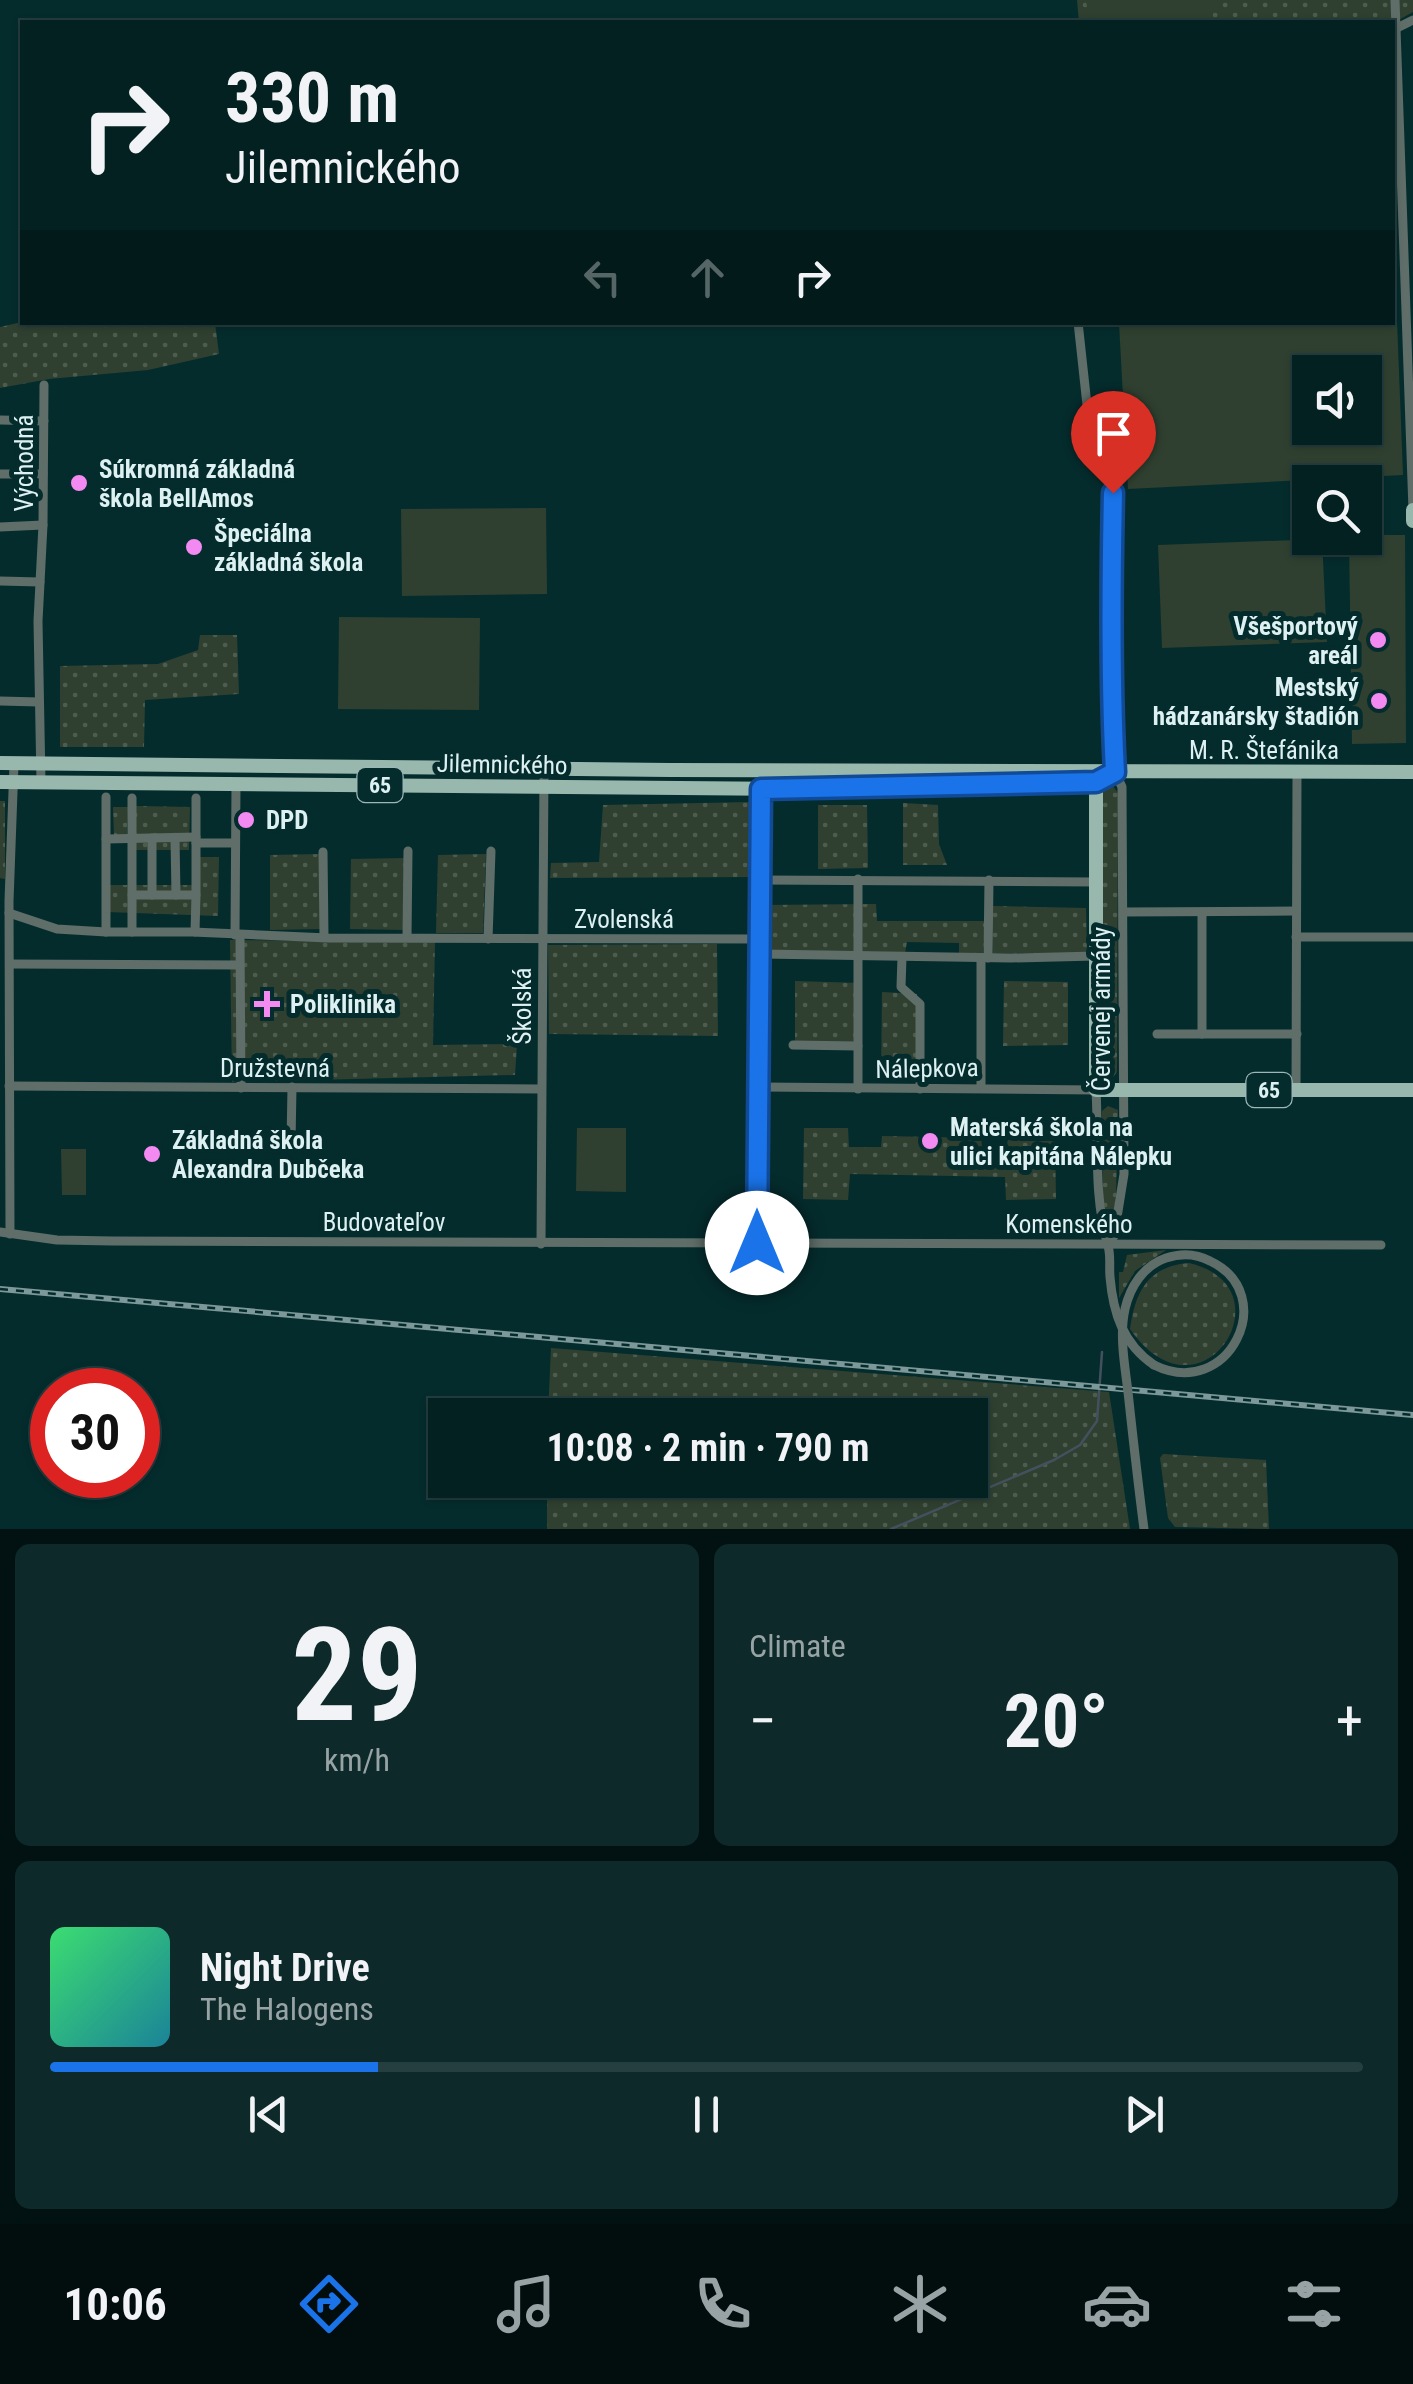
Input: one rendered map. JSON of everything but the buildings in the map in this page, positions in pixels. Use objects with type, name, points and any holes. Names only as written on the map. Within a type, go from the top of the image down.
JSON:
[{"type":"main road","points":[[1413,510],[1413,521]]},
{"type":"main road","name":"Jilemnického","points":[[7,764],[1115,772]]},
{"type":"main road","name":"M. R. Štefánika","points":[[1115,772],[1413,772]]},
{"type":"main road","points":[[1096,782],[1115,772]]},
{"type":"main road","name":"Jilemnického","points":[[7,782],[761,789],[1096,782]]},
{"type":"main road","name":"Červenej armády","points":[[1096,782],[1096,1090]]},
{"type":"main road","name":"65","points":[[1096,1090],[1413,1090]]},
{"type":"street","points":[[1395,0],[1407,198],[1413,510]]},
{"type":"street","points":[[1396,28],[1413,20]]},
{"type":"street","name":"Červenej armády","points":[[1078,325],[1088,414],[1109,468],[1113,493],[1112,745],[1115,772],[1122,787],[1125,1090],[1122,1197],[1114,1236],[1108,1244]]},
{"type":"street","name":"Východná","points":[[41,782],[44,385]]},
{"type":"street","points":[[0,420],[44,421]]},
{"type":"street","points":[[0,474],[44,474]]},
{"type":"street","points":[[0,527],[43,525]]},
{"type":"street","points":[[0,582],[40,582]]},
{"type":"street","points":[[0,700],[39,702]]},
{"type":"street","points":[[5,1233],[10,964],[7,764]]},
{"type":"street","name":"Školská","points":[[541,1244],[544,769]]},
{"type":"street","points":[[824,771],[824,789]]},
{"type":"street","points":[[1296,1090],[1298,772]]},
{"type":"street","points":[[236,784],[241,1088]]},
{"type":"street","points":[[757,1243],[761,789]]},
{"type":"street","points":[[106,798],[106,932]]},
{"type":"street","points":[[132,798],[132,932]]},
{"type":"street","points":[[195,932],[196,798]]},
{"type":"street","points":[[152,838],[152,895]]},
{"type":"street","points":[[106,839],[175,838],[235,848]]},
{"type":"street","points":[[175,838],[176,895]]},
{"type":"street","points":[[407,937],[408,851]]},
{"type":"street","points":[[488,939],[491,851]]},
{"type":"street","points":[[323,852],[324,938]]},
{"type":"street","points":[[858,879],[858,1089]]},
{"type":"street","points":[[762,880],[1097,882]]},
{"type":"street","points":[[981,1088],[988,880]]},
{"type":"street","points":[[106,882],[132,881]]},
{"type":"street","points":[[132,895],[196,895]]},
{"type":"street","points":[[1124,912],[1296,910]]},
{"type":"street","points":[[1202,912],[1202,1034]]},
{"type":"street","name":"Zvolenská","points":[[10,913],[57,929],[106,932],[324,938],[759,939]]},
{"type":"street","points":[[1296,937],[1413,937]]},
{"type":"street","points":[[759,954],[1096,956]]},
{"type":"street","points":[[902,956],[901,988],[920,1004],[920,1089]]},
{"type":"street","points":[[10,964],[240,965]]},
{"type":"street","points":[[1156,1034],[1297,1034]]},
{"type":"street","points":[[793,1045],[858,1046]]},
{"type":"street","name":"Družstevná","points":[[9,1086],[542,1090]]},
{"type":"street","name":"Nálepkova","points":[[758,1087],[1096,1090]]},
{"type":"street","points":[[291,1143],[292,1088]]},
{"type":"street","name":"Červenej armády","points":[[1096,1090],[1097,1195],[1102,1236],[1108,1244],[1116,1316],[1132,1344],[1154,1365],[1170,1372],[1210,1367],[1232,1350],[1242,1330],[1243,1306],[1236,1284],[1218,1266],[1188,1255],[1157,1262],[1135,1282],[1125,1307],[1124,1348],[1144,1529]]},
{"type":"street","name":"Budovateľov","points":[[5,1233],[57,1240],[757,1243]]},
{"type":"street","name":"Komenského","points":[[757,1243],[1381,1245]]},
{"type":"green space","points":[[1077,0],[1413,0],[1413,12],[1395,22],[1079,20]]},
{"type":"green space","points":[[1086,0],[1210,0],[1210,19],[1089,20]]},
{"type":"green space","points":[[1396,295],[1403,475],[1382,476],[1382,465],[1292,465],[1292,481],[1128,489],[1119,325],[1395,325]]},
{"type":"green space","points":[[20,322],[215,325],[219,354],[148,370],[49,379],[0,388],[0,327]]},
{"type":"green space","points":[[546,508],[547,594],[402,596],[401,509]]},
{"type":"green space","name":"Všešportový areál","points":[[1382,535],[1405,535],[1406,743],[1352,744],[1349,555],[1382,555]]},
{"type":"green space","points":[[1292,540],[1292,555],[1323,555],[1327,642],[1162,648],[1158,545]]},
{"type":"green space","points":[[339,617],[480,618],[479,710],[338,709]]},
{"type":"green space","points":[[200,635],[237,635],[239,694],[145,700],[144,747],[60,747],[60,666],[158,664],[198,650]]},
{"type":"green space","points":[[1112,785],[1118,793],[1117,1072],[1113,1077],[1104,1077],[1102,793]]},
{"type":"green space","points":[[0,801],[5,801],[5,879],[0,878]]},
{"type":"green space","points":[[751,802],[752,877],[550,878],[551,863],[599,862],[603,805]]},
{"type":"green space","points":[[903,803],[938,805],[939,844],[947,865],[903,865]]},
{"type":"green space","points":[[818,805],[867,805],[868,868],[818,869]]},
{"type":"green space","points":[[136,806],[190,807],[189,850],[136,850]]},
{"type":"green space","points":[[113,807],[128,807],[127,836],[114,836]]},
{"type":"green space","points":[[321,854],[321,929],[270,930],[270,855]]},
{"type":"green space","points":[[486,854],[483,933],[436,933],[438,855]]},
{"type":"green space","points":[[200,857],[219,857],[218,916],[108,912],[107,885],[200,885]]},
{"type":"green space","points":[[407,858],[404,930],[350,929],[351,859]]},
{"type":"green space","points":[[876,904],[877,921],[985,921],[983,954],[959,954],[959,943],[907,942],[905,953],[764,951],[765,905]]},
{"type":"green space","points":[[992,906],[1086,908],[1087,953],[993,953]]},
{"type":"green space","points":[[230,940],[435,942],[433,1045],[517,1044],[515,1075],[232,1082]]},
{"type":"green space","points":[[717,944],[718,1036],[549,1034],[548,945]]},
{"type":"green space","points":[[795,981],[860,983],[858,1047],[795,1044]]},
{"type":"green space","points":[[1004,981],[1068,982],[1068,1045],[1003,1046]]},
{"type":"green space","points":[[882,992],[917,994],[917,1079],[881,1079]]},
{"type":"green space","points":[[1108,1106],[1118,1110],[1116,1195],[1108,1238],[1102,1111]]},
{"type":"green space","points":[[577,1128],[626,1128],[626,1192],[576,1191]]},
{"type":"green space","points":[[804,1128],[848,1128],[849,1147],[881,1147],[882,1136],[981,1138],[982,1146],[1006,1147],[1008,1140],[1055,1141],[1056,1199],[1006,1200],[1005,1177],[850,1174],[848,1200],[803,1199]]},
{"type":"green space","points":[[61,1149],[86,1149],[86,1195],[62,1195]]},
{"type":"green space","points":[[1166,1250],[1135,1271],[1119,1298],[1119,1272],[1123,1272],[1127,1255]]},
{"type":"green space","points":[[1189,1263],[1219,1277],[1233,1298],[1234,1321],[1225,1343],[1207,1359],[1184,1365],[1157,1356],[1130,1329],[1146,1283],[1163,1269]]},
{"type":"green space","points":[[551,1348],[1109,1392],[1130,1529],[547,1529],[547,1498],[988,1498],[988,1398],[549,1398]]},
{"type":"green space","points":[[1163,1454],[1266,1460],[1269,1529],[1175,1527],[1168,1518],[1160,1458]]},
{"type":"waterway","points":[[891,1529],[1054,1460],[1080,1445],[1097,1421],[1102,1352]]},
{"type":"railway","points":[[0,1289],[1413,1415]]},
{"type":"place","name":"Súkromná základná škola BellAmos","points":[[79,483]]},
{"type":"place","name":"Špeciálna základná škola","points":[[194,547]]},
{"type":"place","name":"Všešportový areál","points":[[1378,640]]},
{"type":"place","name":"Mestský hádzanársky štadión","points":[[1379,701]]},
{"type":"place","name":"DPD","points":[[246,820]]},
{"type":"place","name":"Poliklinika","points":[[267,1004]]},
{"type":"place","name":"Materská škola na ulici kapitána Nálepku","points":[[930,1141]]},
{"type":"place","name":"Základná škola Alexandra Dubčeka","points":[[152,1154]]},
{"type":"route","points":[[757,1243],[761,789],[1096,782],[1115,772],[1110,626],[1113,493]]}]
